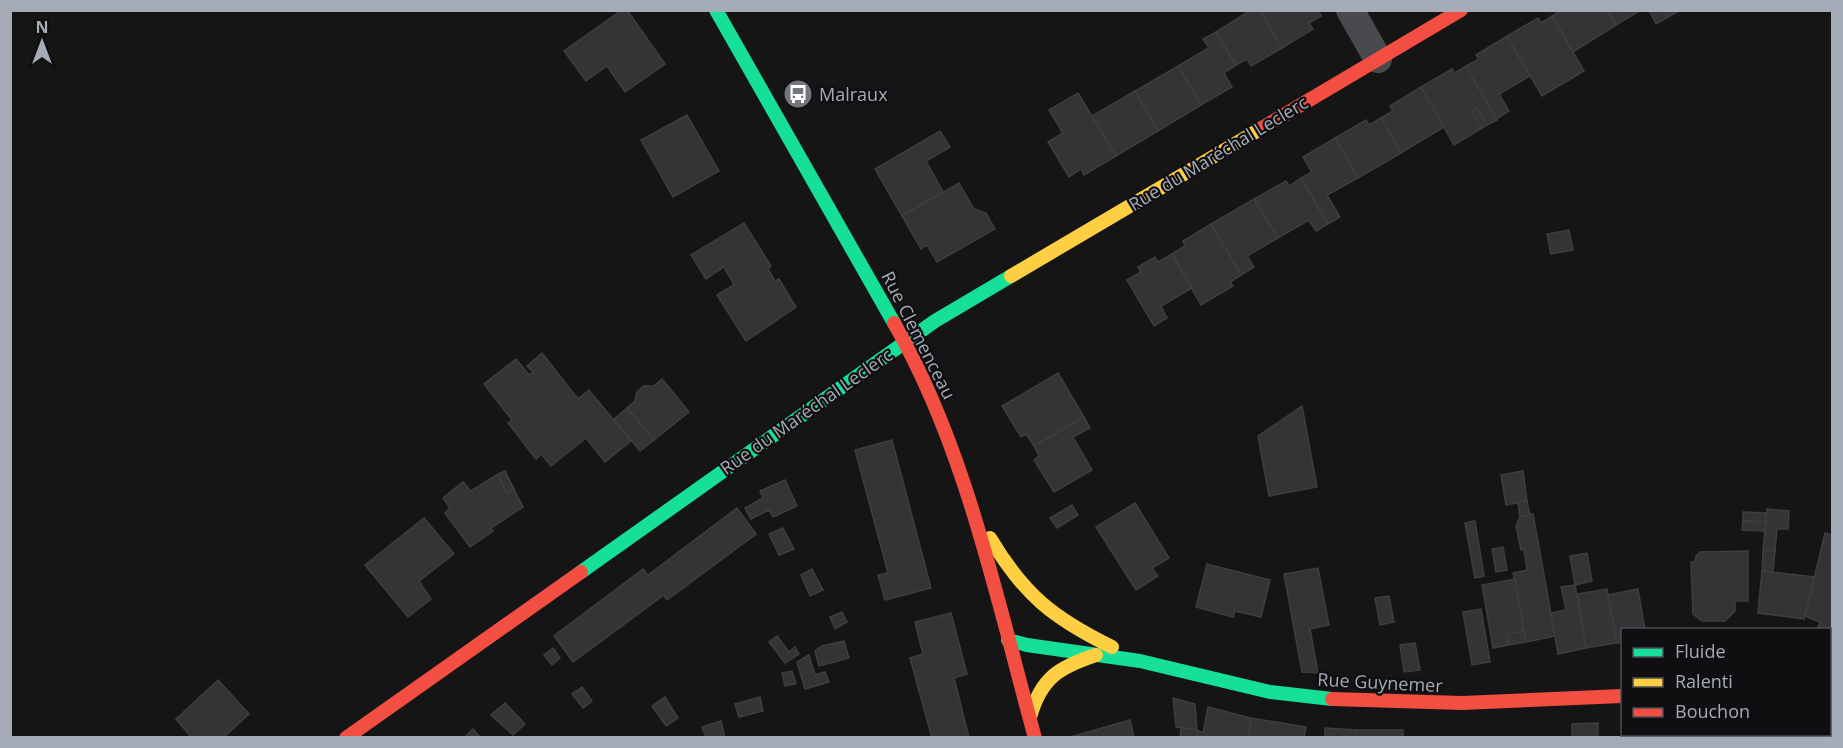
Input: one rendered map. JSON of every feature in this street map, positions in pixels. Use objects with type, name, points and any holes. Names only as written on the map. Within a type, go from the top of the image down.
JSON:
[{"type":"street","name":"Rue Clemenceau","points":[[716,10],[905,341],[936,406],[969,501],[1035,738]]},
{"type":"street","points":[[1350,10],[1378,59]]},
{"type":"street","name":"Rue du Maréchal Leclerc","points":[[361,733],[905,341],[966,301],[1461,10]]},
{"type":"street","name":"Rue Guynemer","points":[[969,501],[999,555],[1015,577],[1045,609],[1061,621],[1140,661]]},
{"type":"street","name":"Rue Guynemer","points":[[1038,618],[1061,621]]},
{"type":"street","points":[[1007,635],[1018,622]]},
{"type":"street","name":"Rue Guynemer","points":[[1007,635],[1036,646],[1140,661],[1270,692],[1364,701],[1462,703],[1621,696]]},
{"type":"street","name":"Rue Guynemer","points":[[1029,717],[1038,693],[1052,675],[1074,662],[1100,654]]},
{"type":"building","points":[[622,10],[627,10],[665,64],[625,92],[607,66],[586,81],[564,51]]},
{"type":"building","points":[[1251,10],[1260,10],[1282,48],[1251,66],[1247,59],[1236,65],[1216,32]]},
{"type":"building","points":[[1260,10],[1318,10],[1321,16],[1309,23],[1313,29],[1282,48]]},
{"type":"building","points":[[1561,10],[1607,10],[1616,25],[1573,52],[1552,16]]},
{"type":"building","points":[[1607,10],[1641,10],[1616,25]]},
{"type":"building","points":[[1649,10],[1665,10],[1668,17],[1656,24]]},
{"type":"building","points":[[1665,10],[1679,10],[1679,11],[1668,17]]},
{"type":"building","points":[[1552,16],[1584,71],[1542,96],[1507,36],[1538,18],[1541,23]]},
{"type":"building","points":[[1216,32],[1236,65],[1224,73],[1232,87],[1201,105],[1178,66],[1209,48],[1203,39]]},
{"type":"building","points":[[1507,36],[1530,76],[1499,94],[1509,111],[1496,119],[1466,66],[1479,59],[1476,55]]},
{"type":"building","points":[[1178,66],[1201,105],[1158,131],[1135,91]]},
{"type":"building","points":[[1466,66],[1497,120],[1487,125],[1477,108],[1472,111],[1482,128],[1454,145],[1421,87],[1452,69],[1455,73]]},
{"type":"building","points":[[1421,87],[1444,127],[1401,153],[1381,118],[1393,111],[1390,106]]},
{"type":"building","points":[[1135,91],[1158,131],[1116,156],[1092,116]]},
{"type":"building","points":[[1078,93],[1116,156],[1084,175],[1081,169],[1069,177],[1048,142],[1063,133],[1049,110]]},
{"type":"building","points":[[1477,108],[1487,125],[1482,128],[1472,111]]},
{"type":"building","points":[[687,115],[719,171],[673,197],[641,140]]},
{"type":"building","points":[[1381,118],[1401,153],[1358,178],[1335,138],[1366,120],[1369,125]]},
{"type":"building","points":[[940,131],[950,147],[926,161],[943,192],[902,216],[875,169]]},
{"type":"building","points":[[1335,138],[1358,178],[1327,195],[1340,217],[1328,224],[1301,178],[1312,172],[1303,157]]},
{"type":"building","points":[[1301,178],[1328,224],[1316,231],[1309,220],[1278,238],[1254,199],[1286,181],[1289,186]]},
{"type":"building","points":[[959,183],[974,209],[986,213],[995,229],[937,262],[927,245],[921,249],[902,216]]},
{"type":"building","points":[[1254,199],[1278,238],[1247,256],[1254,267],[1241,275],[1211,224]]},
{"type":"building","points":[[744,223],[771,266],[768,269],[775,281],[779,279],[796,307],[746,341],[717,295],[734,285],[724,267],[706,279],[691,255]]},
{"type":"building","points":[[1211,224],[1241,275],[1230,282],[1233,286],[1201,305],[1172,254],[1185,246],[1183,241]]},
{"type":"building","points":[[1569,230],[1573,250],[1551,254],[1547,234]]},
{"type":"building","points":[[1172,254],[1192,288],[1161,306],[1167,318],[1154,326],[1127,280],[1141,272],[1138,267],[1155,257],[1158,262]]},
{"type":"building","points":[[542,353],[578,399],[589,390],[631,441],[605,462],[586,438],[551,466],[541,454],[536,459],[508,423],[512,420],[484,384],[516,359],[529,375],[533,372],[527,366]]},
{"type":"building","points":[[1058,373],[1084,417],[1034,446],[1026,434],[1021,437],[1002,406]]},
{"type":"building","points":[[662,379],[689,412],[654,440],[627,408],[635,401],[637,392],[644,386],[654,386]]},
{"type":"building","points":[[1302,406],[1317,487],[1269,496],[1258,436]]},
{"type":"building","points":[[627,408],[654,440],[640,451],[614,419]]},
{"type":"building","points":[[1084,417],[1090,428],[1073,437],[1092,470],[1054,492],[1034,460],[1039,456],[1034,446]]},
{"type":"building","points":[[892,440],[931,588],[885,600],[878,575],[888,573],[855,450]]},
{"type":"building","points":[[505,471],[514,489],[506,493],[498,474]]},
{"type":"building","points":[[1523,471],[1527,501],[1506,505],[1501,475]]},
{"type":"building","points":[[498,474],[506,493],[514,489],[523,507],[491,528],[493,531],[470,547],[445,513],[450,508],[443,498],[463,482],[471,491]]},
{"type":"building","points":[[785,480],[797,506],[773,517],[769,510],[751,519],[745,508],[763,498],[760,491]]},
{"type":"building","points":[[1527,501],[1530,515],[1520,517],[1518,502]]},
{"type":"building","points":[[1135,503],[1169,558],[1152,568],[1158,576],[1136,590],[1096,527]]},
{"type":"building","points":[[1072,505],[1078,515],[1057,528],[1050,518]]},
{"type":"building","points":[[737,508],[756,534],[667,600],[664,595],[573,662],[554,636],[643,569],[648,575]]},
{"type":"building","points":[[1767,509],[1789,511],[1788,529],[1777,529],[1775,551],[1763,550]]},
{"type":"building","points":[[1743,512],[1766,513],[1766,522],[1743,521]]},
{"type":"building","points":[[1533,514],[1555,636],[1526,642],[1513,573],[1527,570],[1524,549],[1521,550],[1516,526],[1520,517]]},
{"type":"building","points":[[424,518],[454,554],[419,581],[431,599],[408,617],[365,565]]},
{"type":"building","points":[[1475,521],[1484,576],[1475,578],[1465,523]]},
{"type":"building","points":[[1743,521],[1766,522],[1765,531],[1742,530]]},
{"type":"building","points":[[783,528],[794,549],[779,555],[769,534]]},
{"type":"building","points":[[1825,533],[1832,535],[1831,636],[1831,628],[1820,628],[1820,622],[1805,616]]},
{"type":"building","points":[[1503,547],[1507,570],[1496,572],[1492,549]]},
{"type":"building","points":[[1763,550],[1775,551],[1773,572],[1762,571]]},
{"type":"building","points":[[1748,551],[1748,601],[1735,601],[1735,611],[1725,621],[1702,621],[1693,614],[1691,562],[1695,562],[1700,552]]},
{"type":"building","points":[[1587,553],[1592,581],[1575,585],[1570,556]]},
{"type":"building","points":[[1207,564],[1270,580],[1261,617],[1235,611],[1233,617],[1196,607]]},
{"type":"building","points":[[1318,568],[1329,625],[1310,629],[1318,673],[1302,672],[1284,574]]},
{"type":"building","points":[[812,569],[823,590],[810,596],[801,575]]},
{"type":"building","points":[[1762,571],[1814,577],[1804,619],[1758,613]]},
{"type":"building","points":[[1515,579],[1524,631],[1507,634],[1509,645],[1493,648],[1482,585]]},
{"type":"building","points":[[1575,585],[1586,648],[1558,654],[1551,613],[1566,610],[1561,587]]},
{"type":"building","points":[[1607,589],[1617,643],[1586,648],[1577,594]]},
{"type":"building","points":[[1638,589],[1645,628],[1621,628],[1621,642],[1617,643],[1608,595]]},
{"type":"building","points":[[1389,596],[1394,622],[1380,625],[1375,598]]},
{"type":"building","points":[[1481,609],[1490,662],[1472,665],[1463,612]]},
{"type":"building","points":[[842,612],[847,622],[835,629],[830,617]]},
{"type":"building","points":[[951,613],[967,674],[954,678],[969,738],[932,738],[910,658],[923,654],[915,622]]},
{"type":"building","points":[[1524,631],[1526,642],[1509,645],[1507,634]]},
{"type":"building","points":[[777,636],[789,652],[795,647],[799,654],[785,663],[769,642]]},
{"type":"building","points":[[844,641],[849,658],[819,666],[815,651],[822,646]]},
{"type":"building","points":[[1415,643],[1420,670],[1404,672],[1400,645]]},
{"type":"building","points":[[553,648],[560,658],[552,665],[544,655]]},
{"type":"building","points":[[809,655],[815,675],[825,672],[829,682],[805,689],[797,662]]},
{"type":"building","points":[[792,671],[796,684],[785,686],[782,673]]},
{"type":"building","points":[[218,680],[249,714],[223,738],[192,738],[176,719]]},
{"type":"building","points":[[582,687],[592,701],[583,708],[572,694]]},
{"type":"building","points":[[665,697],[678,718],[666,726],[652,706]]},
{"type":"building","points":[[760,697],[763,711],[739,717],[735,704]]},
{"type":"building","points":[[1173,698],[1195,704],[1197,730],[1176,727]]},
{"type":"building","points":[[505,703],[525,724],[513,735],[491,715]]},
{"type":"building","points":[[1208,707],[1251,718],[1249,738],[1216,738],[1208,735],[1208,738],[1198,738],[1197,730],[1203,733]]},
{"type":"building","points":[[1251,718],[1306,727],[1304,738],[1249,738]]},
{"type":"building","points":[[1130,720],[1134,738],[1067,738]]},
{"type":"building","points":[[721,721],[725,738],[706,738],[702,727]]},
{"type":"building","points":[[1598,723],[1598,738],[1572,738],[1572,724]]},
{"type":"building","points":[[1832,724],[1832,738],[1803,738],[1803,736],[1831,736]]},
{"type":"building","points":[[1181,728],[1197,730],[1198,738],[1180,738]]},
{"type":"building","points":[[1325,728],[1356,730],[1356,738],[1325,738]]},
{"type":"building","points":[[473,729],[481,738],[464,738]]},
{"type":"building","points":[[1356,730],[1403,730],[1403,738],[1356,738]]},
{"type":"building","points":[[1622,736],[1666,736],[1666,738],[1622,738]]},
{"type":"building","points":[[1683,736],[1763,736],[1763,738],[1683,738]]},
{"type":"building","points":[[1763,736],[1803,736],[1803,738],[1763,738]]},
{"type":"traffic: fast","points":[[716,10],[894,323]]},
{"type":"traffic: fast","points":[[581,572],[935,321],[1011,276]]},
{"type":"traffic: fast","points":[[1008,640],[1027,645],[1140,661],[1270,692],[1332,699]]},
{"type":"traffic: slow","points":[[1011,276],[1262,128]]},
{"type":"traffic: slow","points":[[990,538],[1015,575],[1042,603],[1073,626],[1112,647]]},
{"type":"traffic: slow","points":[[1030,717],[1040,693],[1053,676],[1072,664],[1096,655]]},
{"type":"traffic: jam","points":[[1262,128],[1461,10]]},
{"type":"traffic: jam","points":[[894,323],[919,371],[960,473],[993,579],[1035,738]]},
{"type":"traffic: jam","points":[[346,738],[581,572]]},
{"type":"traffic: jam","points":[[1332,699],[1462,703],[1621,696]]},
{"type":"place","name":"Malraux","points":[[798,94]]}]
